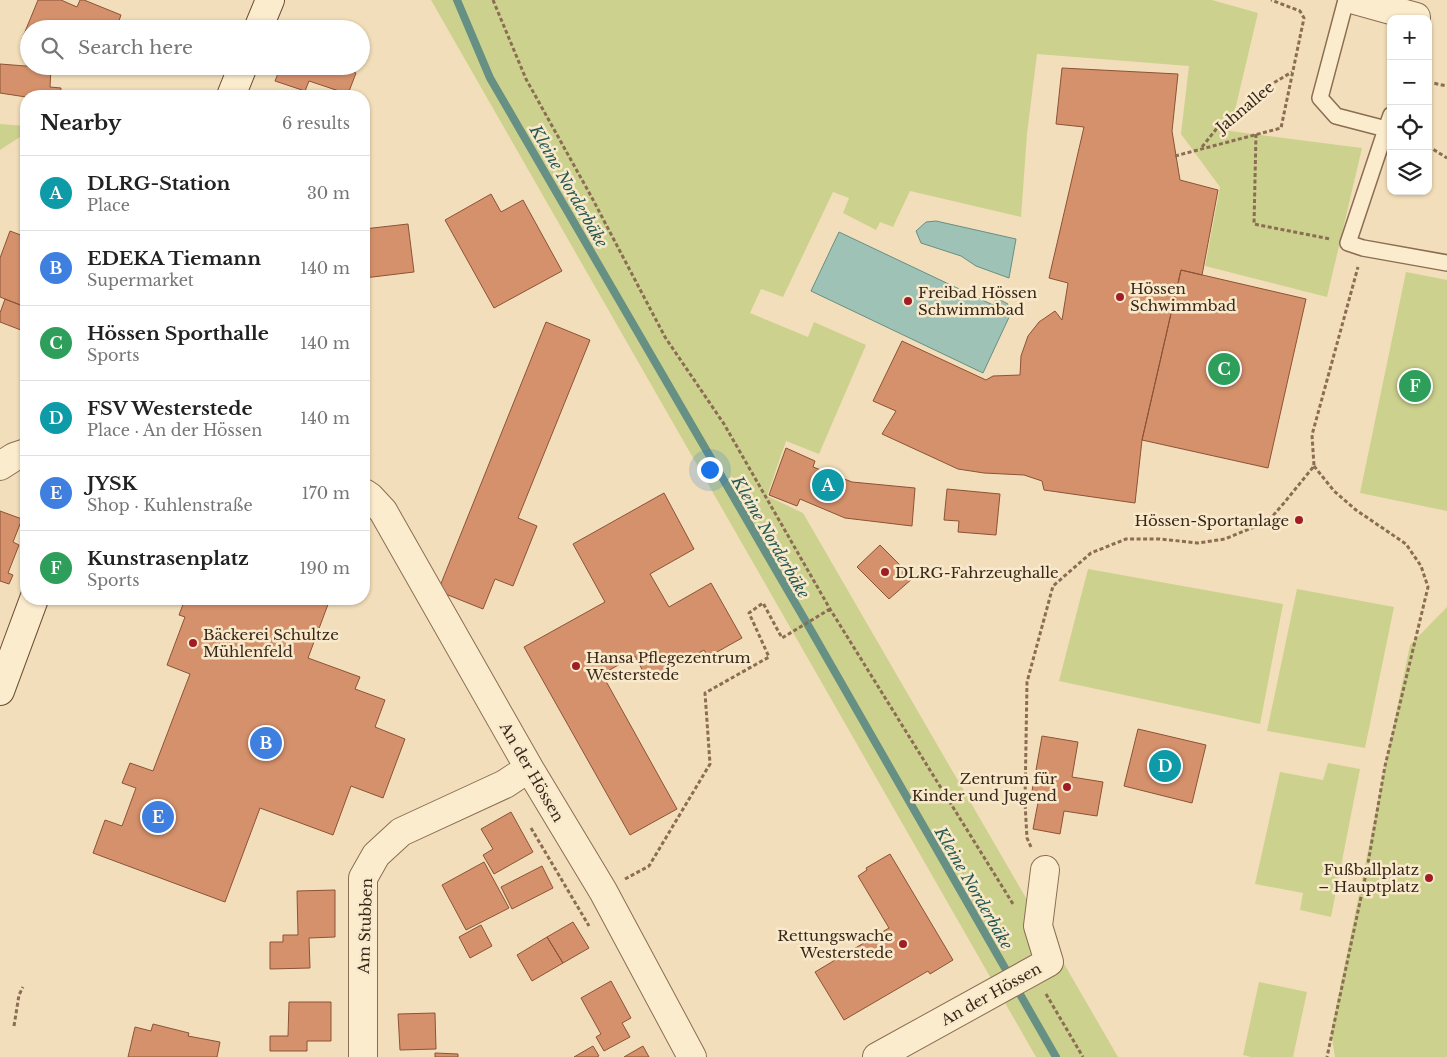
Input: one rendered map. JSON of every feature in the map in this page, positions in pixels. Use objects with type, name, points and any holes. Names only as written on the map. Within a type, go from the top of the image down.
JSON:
[{"type":"street","points":[[262,20],[270,0]]},
{"type":"street","points":[[1355,0],[1417,12]]},
{"type":"street","points":[[233,90],[239,75]]},
{"type":"street","points":[[0,466],[20,455]]},
{"type":"street","name":"An der Hössen","points":[[370,497],[383,511],[529,768],[602,891],[692,1057]]},
{"type":"street","points":[[0,691],[32,605]]},
{"type":"street","name":"Am Stubben","points":[[362,1057],[364,878],[376,855],[401,832],[505,784],[529,768]]},
{"type":"street","name":"An der Hössen","points":[[877,1057],[1049,962],[1038,926],[1045,870]]},
{"type":"lane","points":[[1346,0],[1320,98],[1336,116],[1387,122]]},
{"type":"lane","points":[[1387,125],[1348,243],[1363,248],[1447,263]]},
{"type":"path","points":[[493,0],[526,79],[592,196],[665,337],[724,424],[830,609],[1018,912]]},
{"type":"path","points":[[1175,156],[1281,128],[1304,18],[1300,11],[1271,0]]},
{"type":"path","name":"Jahnallee","points":[[1201,148],[1221,123],[1270,84],[1293,72]]},
{"type":"path","points":[[1432,83],[1447,86]]},
{"type":"path","points":[[1256,134],[1254,224],[1348,243]]},
{"type":"path","points":[[1432,149],[1447,158]]},
{"type":"path","points":[[1327,1057],[1367,869],[1385,766],[1428,587],[1421,566],[1406,544],[1356,510],[1334,491],[1314,466],[1312,435],[1363,248]]},
{"type":"path","points":[[1045,870],[1027,838],[1025,803],[1028,682],[1053,586],[1091,553],[1126,539],[1160,539],[1198,543],[1225,539],[1254,527],[1270,518],[1314,466]]},
{"type":"path","points":[[602,891],[649,866],[710,764],[705,693],[769,657],[749,613],[763,603],[782,638],[830,609]]},
{"type":"path","points":[[1028,975],[1083,1057]]},
{"type":"path","points":[[14,1026],[19,995],[24,987]]},
{"type":"green space","points":[[431,0],[1212,0],[1258,13],[1230,131],[1362,148],[1327,297],[1205,266],[1220,187],[1181,134],[1189,66],[1037,54],[1027,134],[1021,217],[910,191],[893,227],[880,222],[876,230],[843,213],[849,198],[833,192],[783,297],[761,289],[750,313],[808,337],[814,322],[866,345],[819,454],[786,441],[767,496],[803,513],[1118,1057],[1036,1057]]},
{"type":"green space","points":[[0,124],[20,126],[20,137],[0,150]]},
{"type":"green space","points":[[1406,272],[1447,280],[1447,511],[1360,493]]},
{"type":"green space","points":[[1088,569],[1283,604],[1260,724],[1059,681]]},
{"type":"green space","points":[[1297,589],[1394,607],[1365,748],[1267,731]]},
{"type":"green space","points":[[1447,607],[1447,1057],[1335,1057],[1331,1032],[1410,645]]},
{"type":"green space","points":[[1328,763],[1360,769],[1331,917],[1300,910],[1303,893],[1255,884],[1280,772],[1323,780]]},
{"type":"green space","points":[[1259,982],[1307,992],[1293,1057],[1251,1057],[1243,1055]]},
{"type":"water","points":[[936,221],[1016,239],[1009,278],[976,266],[961,256],[921,243],[916,231],[926,222]]},
{"type":"water","name":"Freibad Hössen Schwimmbad","points":[[839,232],[993,305],[996,298],[1008,304],[1005,310],[1011,313],[983,373],[811,291]]},
{"type":"building","points":[[38,0],[61,0],[77,7],[80,0],[84,0],[121,15],[119,20],[30,20]]},
{"type":"building","points":[[0,64],[20,66],[20,75],[51,75],[50,87],[61,88],[61,90],[20,90],[20,96],[0,93]]},
{"type":"building","name":"Hössen Schwimmbad","points":[[1062,68],[1178,74],[1172,131],[1180,180],[1218,190],[1202,275],[1181,270],[1142,440],[1135,503],[1044,490],[1042,481],[1024,475],[984,473],[958,469],[882,434],[896,411],[873,401],[902,341],[986,380],[993,376],[1020,375],[1021,356],[1028,336],[1039,322],[1055,311],[1062,320],[1068,283],[1049,278],[1084,127],[1056,124]]},
{"type":"building","points":[[277,75],[355,75],[350,90],[336,90],[309,81],[305,90],[302,90],[275,81]]},
{"type":"building","points":[[491,194],[501,212],[523,200],[562,271],[494,308],[445,220]]},
{"type":"building","points":[[408,224],[414,272],[370,277],[370,228]]},
{"type":"building","points":[[10,231],[20,235],[20,305],[0,297],[0,258]]},
{"type":"building","points":[[1181,270],[1306,299],[1268,468],[1142,440]]},
{"type":"building","points":[[5,299],[20,305],[20,330],[0,322],[0,313]]},
{"type":"building","points":[[546,322],[590,340],[518,518],[537,526],[513,586],[495,579],[483,609],[438,591]]},
{"type":"building","points":[[786,448],[815,461],[813,467],[852,482],[915,488],[912,526],[845,518],[800,499],[797,506],[769,495]]},
{"type":"building","points":[[947,489],[1000,494],[996,535],[958,532],[959,521],[944,520]]},
{"type":"building","name":"Hansa Pflegezentrum Westerstede","points":[[664,493],[694,549],[650,574],[669,607],[711,583],[742,638],[708,657],[704,650],[648,681],[635,656],[602,674],[677,809],[630,835],[524,647],[605,602],[573,544]]},
{"type":"building","points":[[0,511],[20,518],[20,524],[13,542],[19,545],[8,573],[13,575],[9,584],[0,581]]},
{"type":"building","name":"DLRG-Fahrzeughalle","points":[[880,545],[913,578],[889,599],[857,567]]},
{"type":"building","points":[[183,605],[328,605],[308,658],[360,677],[355,689],[385,700],[375,727],[405,739],[383,798],[351,786],[333,835],[260,808],[225,902],[93,853],[105,820],[122,826],[136,788],[122,783],[130,763],[153,771],[190,674],[167,665],[185,617],[179,615]]},
{"type":"building","points":[[1138,729],[1206,745],[1192,803],[1124,786]]},
{"type":"building","name":"Zentrum für Kinder und Jugend","points":[[1042,736],[1078,742],[1072,777],[1103,782],[1097,816],[1064,811],[1060,834],[1033,829],[1040,792],[1032,791],[1034,780],[1043,781],[1044,772],[1036,770]]},
{"type":"building","points":[[511,812],[533,852],[494,874],[483,855],[493,849],[481,829]]},
{"type":"building","name":"Rettungswache Westerstede","points":[[890,854],[953,960],[930,974],[928,971],[844,1020],[815,972],[889,928],[858,876],[867,870],[866,868]]},
{"type":"building","points":[[484,862],[509,908],[466,930],[442,885]]},
{"type":"building","points":[[542,866],[553,888],[512,909],[501,887]]},
{"type":"building","points":[[335,890],[335,937],[309,938],[310,968],[270,969],[270,942],[283,942],[283,935],[298,935],[297,891]]},
{"type":"building","points":[[573,922],[589,948],[563,963],[547,937]]},
{"type":"building","points":[[481,925],[492,946],[470,958],[459,937]]},
{"type":"building","points":[[547,937],[563,963],[532,981],[517,955]]},
{"type":"building","points":[[611,981],[631,1018],[622,1023],[630,1037],[604,1051],[596,1037],[601,1034],[581,998]]},
{"type":"building","points":[[289,1002],[331,1002],[331,1041],[307,1041],[307,1051],[270,1051],[270,1036],[288,1036]]},
{"type":"building","points":[[435,1013],[436,1049],[400,1050],[398,1014]]},
{"type":"building","points":[[153,1024],[189,1033],[188,1036],[220,1042],[217,1057],[128,1057],[135,1027],[151,1031]]},
{"type":"building","points":[[593,1046],[599,1056],[574,1057]]},
{"type":"building","points":[[643,1046],[649,1057],[624,1057]]},
{"type":"building","points":[[435,1053],[458,1054],[458,1057],[435,1057]]},
{"type":"waterway","name":"Kleine Norderbäke","points":[[457,0],[490,78],[1056,1057]]},
{"type":"place","name":"Hössen Schwimmbad","points":[[1120,297]]},
{"type":"place","name":"Freibad Hössen Schwimmbad","points":[[908,301]]},
{"type":"place","name":"Hössen Sporthalle","points":[[1224,369]]},
{"type":"place","name":"Kunstrasenplatz","points":[[1415,386]]},
{"type":"place","name":"DLRG-Station","points":[[828,485]]},
{"type":"place","name":"Hössen-Sportanlage","points":[[1299,520]]},
{"type":"place","name":"DLRG-Fahrzeughalle","points":[[885,572]]},
{"type":"place","name":"Bäckerei Schultze Mühlenfeld","points":[[193,643]]},
{"type":"place","name":"Hansa Pflegezentrum Westerstede","points":[[576,666]]},
{"type":"place","name":"EDEKA Tiemann","points":[[266,743]]},
{"type":"place","name":"FSV Westerstede","points":[[1165,766]]},
{"type":"place","name":"Zentrum für Kinder und Jugend","points":[[1067,787]]},
{"type":"place","name":"JYSK","points":[[158,817]]},
{"type":"place","name":"Fußballplatz – Hauptplatz","points":[[1429,878]]},
{"type":"place","name":"Rettungswache Westerstede","points":[[903,944]]}]
